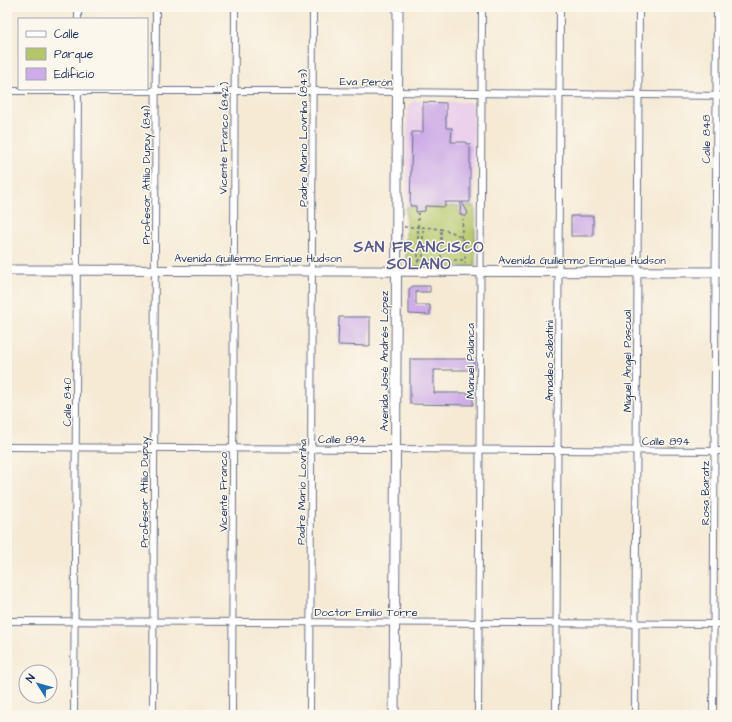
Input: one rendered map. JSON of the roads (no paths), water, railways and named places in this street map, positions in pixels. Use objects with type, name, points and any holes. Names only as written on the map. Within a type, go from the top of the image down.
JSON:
[{"type":"street","points":[[78,7],[78,18]]},
{"type":"street","name":"Profesor Atilio Dupuy (841)","points":[[156,7],[156,270]]},
{"type":"street","name":"Vicente Franco (842)","points":[[233,270],[235,7]]},
{"type":"street","name":"Padre Mario Lovriha (843)","points":[[313,7],[313,270]]},
{"type":"street","name":"Avenida José Andrés López","points":[[394,715],[398,7]]},
{"type":"street","name":"Manuel Palanca","points":[[478,715],[482,7]]},
{"type":"street","name":"Amadeo Sabatini","points":[[556,715],[560,7]]},
{"type":"street","name":"Miguel Ángel Pascual","points":[[635,715],[639,7]]},
{"type":"street","name":"Calle 848","points":[[717,7],[716,96],[720,272]]},
{"type":"street","name":"Calle 840","points":[[74,715],[78,90]]},
{"type":"street","name":"Eva Perón","points":[[7,91],[314,91],[725,96]]},
{"type":"street","name":"Avenida Guillermo Enrique Hudson","points":[[7,270],[720,272]]},
{"type":"street","name":"Profesor Atilio Dupuy","points":[[153,715],[156,270]]},
{"type":"street","name":"Vicente Franco","points":[[232,715],[234,448],[233,270]]},
{"type":"street","name":"Padre Mario Lovriha","points":[[310,715],[313,270]]},
{"type":"street","name":"Rosa Baratz","points":[[714,715],[715,451],[720,272]]},
{"type":"street","name":"Calle 894","points":[[7,447],[725,451]]},
{"type":"street","name":"Doctor Emilio Torre","points":[[7,621],[725,624]]},
{"type":"district","name":"SAN FRANCISCO SOLANO","points":[[419,256]]}]
